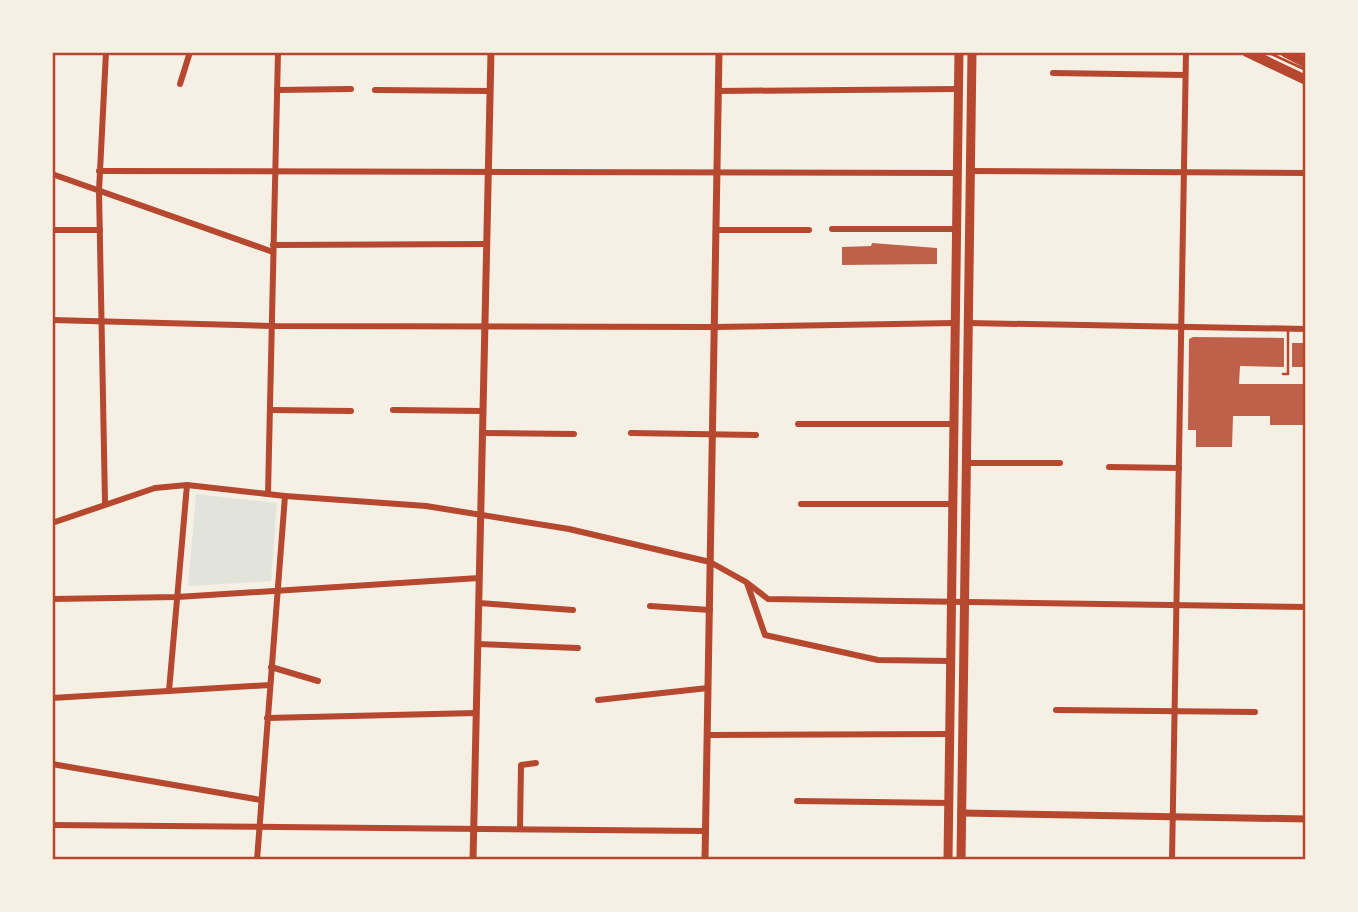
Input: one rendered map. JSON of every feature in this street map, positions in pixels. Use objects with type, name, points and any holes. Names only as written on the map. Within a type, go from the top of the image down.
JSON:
[{"type":"main road","points":[[948,859],[959,52]]},
{"type":"main road","points":[[961,859],[972,52]]},
{"type":"main road","points":[[1247,52],[1306,80]]},
{"type":"main road","points":[[1285,52],[1306,63]]},
{"type":"street","points":[[105,502],[99,171],[106,52]]},
{"type":"street","points":[[180,84],[190,52]]},
{"type":"street","points":[[268,494],[278,52]]},
{"type":"street","points":[[473,859],[491,52]]},
{"type":"street","points":[[705,859],[719,52]]},
{"type":"street","points":[[1172,859],[1186,52]]},
{"type":"street","points":[[1053,73],[1185,75]]},
{"type":"street","points":[[277,90],[351,89]]},
{"type":"street","points":[[718,90],[958,89]]},
{"type":"street","points":[[374,90],[490,91]]},
{"type":"street","points":[[99,171],[275,173],[488,169],[957,173]]},
{"type":"street","points":[[970,171],[1306,173]]},
{"type":"street","points":[[52,174],[273,248],[487,244]]},
{"type":"street","points":[[832,229],[956,229]]},
{"type":"street","points":[[52,230],[100,230]]},
{"type":"street","points":[[716,230],[809,230]]},
{"type":"street","points":[[52,320],[271,326],[485,327],[955,323]]},
{"type":"street","points":[[968,323],[1306,329]]},
{"type":"street","points":[[270,410],[351,411]]},
{"type":"street","points":[[393,410],[483,411]]},
{"type":"street","points":[[798,424],[954,424]]},
{"type":"street","points":[[482,433],[574,434]]},
{"type":"street","points":[[631,433],[756,435]]},
{"type":"street","points":[[966,463],[1060,463]]},
{"type":"street","points":[[1109,467],[1179,468]]},
{"type":"street","points":[[169,691],[187,485]]},
{"type":"street","points":[[52,523],[105,502],[155,488],[187,485],[285,496],[426,506],[569,528],[710,562],[746,582],[768,599],[1306,607]]},
{"type":"street","points":[[257,859],[285,496]]},
{"type":"street","points":[[801,504],[953,503]]},
{"type":"street","points":[[52,599],[177,597],[479,578]]},
{"type":"street","points":[[746,582],[765,635],[878,660],[951,661]]},
{"type":"street","points":[[479,603],[573,610]]},
{"type":"street","points":[[650,606],[710,610]]},
{"type":"street","points":[[478,644],[578,648]]},
{"type":"street","points":[[271,667],[318,681]]},
{"type":"street","points":[[52,698],[270,685]]},
{"type":"street","points":[[598,700],[708,688]]},
{"type":"street","points":[[1056,710],[1255,712]]},
{"type":"street","points":[[267,718],[476,713]]},
{"type":"street","points":[[708,735],[950,734]]},
{"type":"street","points":[[520,828],[521,765],[536,763]]},
{"type":"street","points":[[52,764],[261,800]]},
{"type":"street","points":[[797,801],[949,803]]},
{"type":"street","points":[[961,813],[1306,819]]},
{"type":"street","points":[[52,825],[706,831]]},
{"type":"lane","points":[[1267,52],[1306,70]]},
{"type":"lane","points":[[1283,374],[1288,374],[1288,329]]},
{"type":"shaded area","points":[[196,494],[277,503],[271,581],[188,586]]},
{"type":"building","points":[[872,243],[937,248],[937,264],[842,265],[842,247],[871,246]]},
{"type":"building","points":[[1284,338],[1284,367],[1240,366],[1239,384],[1306,384],[1306,425],[1270,425],[1270,416],[1233,416],[1232,447],[1196,447],[1196,430],[1188,430],[1189,339]]},
{"type":"building","points":[[1292,343],[1306,343],[1306,367],[1292,367]]}]
